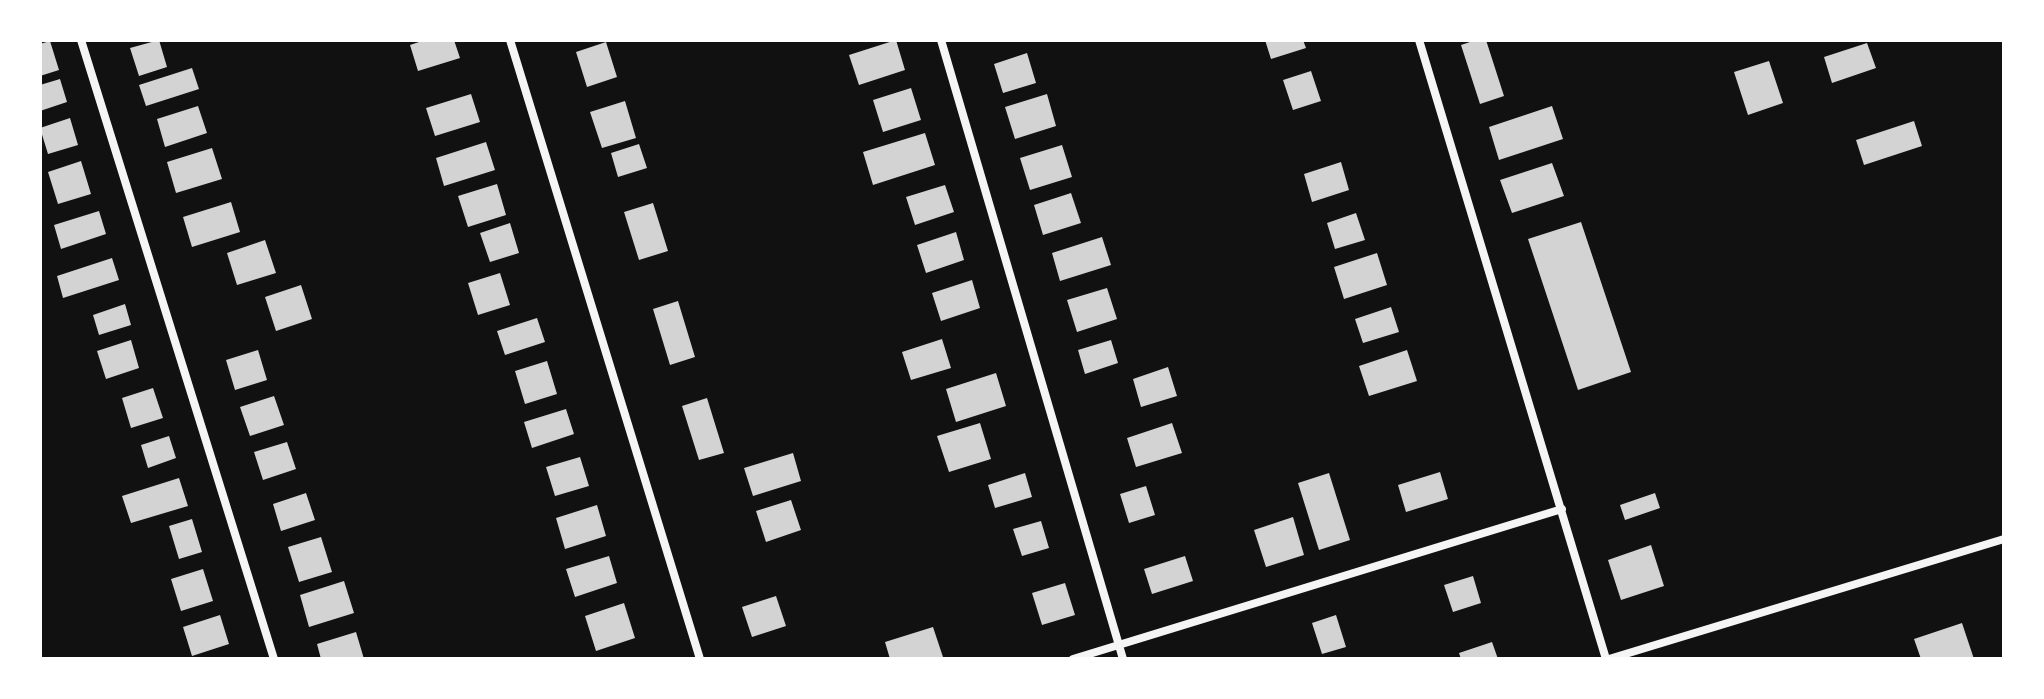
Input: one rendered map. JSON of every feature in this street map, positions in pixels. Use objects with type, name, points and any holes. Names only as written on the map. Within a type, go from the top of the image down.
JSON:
[{"type":"street","points":[[81,40],[274,659]]},
{"type":"street","points":[[510,40],[700,659]]},
{"type":"street","points":[[941,40],[1123,659]]},
{"type":"street","points":[[1419,40],[1608,659],[2004,539]]},
{"type":"street","points":[[1073,659],[1562,509]]},
{"type":"building","points":[[159,40],[167,67],[139,76],[130,48]]},
{"type":"building","points":[[425,40],[454,40],[460,58],[418,71],[410,45]]},
{"type":"building","points":[[896,40],[905,70],[859,85],[849,55]]},
{"type":"building","points":[[1265,40],[1303,40],[1306,48],[1271,59]]},
{"type":"building","points":[[1486,40],[1504,96],[1480,104],[1461,45]]},
{"type":"building","points":[[50,41],[59,70],[40,76],[40,44]]},
{"type":"building","points":[[606,42],[617,77],[587,87],[576,52]]},
{"type":"building","points":[[1867,43],[1876,68],[1832,83],[1824,57]]},
{"type":"building","points":[[1027,53],[1036,83],[1003,93],[994,64]]},
{"type":"building","points":[[1769,61],[1783,103],[1748,115],[1734,72]]},
{"type":"building","points":[[192,68],[199,89],[146,106],[139,85]]},
{"type":"building","points":[[1311,71],[1321,101],[1293,110],[1283,80]]},
{"type":"building","points":[[60,79],[67,102],[40,111],[40,85]]},
{"type":"building","points":[[911,88],[921,120],[883,132],[873,100]]},
{"type":"building","points":[[471,94],[480,122],[435,136],[426,108]]},
{"type":"building","points":[[1047,94],[1056,126],[1015,139],[1005,107]]},
{"type":"building","points":[[625,101],[636,138],[602,148],[590,112]]},
{"type":"building","points":[[198,106],[207,133],[165,147],[157,119]]},
{"type":"building","points":[[1552,106],[1563,139],[1499,160],[1489,127]]},
{"type":"building","points":[[70,118],[78,145],[48,154],[40,128]]},
{"type":"building","points":[[1914,121],[1922,146],[1864,165],[1856,140]]},
{"type":"building","points":[[925,133],[935,165],[873,185],[863,152]]},
{"type":"building","points":[[486,142],[495,170],[444,186],[436,158]]},
{"type":"building","points":[[639,144],[647,168],[618,177],[611,153]]},
{"type":"building","points":[[1062,145],[1072,177],[1030,190],[1020,158]]},
{"type":"building","points":[[212,148],[222,179],[176,193],[167,162]]},
{"type":"building","points":[[81,161],[91,194],[58,204],[48,172]]},
{"type":"building","points":[[1341,162],[1349,190],[1312,202],[1304,174]]},
{"type":"building","points":[[1552,163],[1564,196],[1512,213],[1500,180]]},
{"type":"building","points":[[497,184],[506,215],[468,227],[458,196]]},
{"type":"building","points":[[945,185],[954,212],[915,225],[906,197]]},
{"type":"building","points":[[1071,193],[1081,223],[1043,235],[1034,205]]},
{"type":"building","points":[[231,202],[240,232],[192,247],[183,217]]},
{"type":"building","points":[[653,203],[668,251],[639,260],[624,212]]},
{"type":"building","points":[[99,211],[106,234],[61,249],[54,225]]},
{"type":"building","points":[[1356,213],[1365,240],[1335,249],[1327,223]]},
{"type":"building","points":[[1581,222],[1631,372],[1578,390],[1528,239]]},
{"type":"building","points":[[510,223],[519,253],[490,262],[480,233]]},
{"type":"building","points":[[956,232],[964,260],[926,273],[917,245]]},
{"type":"building","points":[[1102,237],[1111,265],[1060,281],[1052,253]]},
{"type":"building","points":[[265,240],[276,273],[237,285],[227,253]]},
{"type":"building","points":[[1377,253],[1387,285],[1344,299],[1334,267]]},
{"type":"building","points":[[112,258],[119,280],[63,298],[57,276]]},
{"type":"building","points":[[500,273],[510,305],[478,315],[468,283]]},
{"type":"building","points":[[972,280],[980,308],[941,321],[932,293]]},
{"type":"building","points":[[301,285],[312,319],[276,331],[265,297]]},
{"type":"building","points":[[1107,288],[1117,319],[1077,332],[1067,300]]},
{"type":"building","points":[[678,301],[695,357],[670,365],[653,309]]},
{"type":"building","points":[[125,304],[131,325],[99,335],[93,315]]},
{"type":"building","points":[[1391,307],[1399,332],[1363,343],[1355,319]]},
{"type":"building","points":[[537,318],[545,342],[505,355],[497,331]]},
{"type":"building","points":[[942,339],[951,368],[911,380],[902,352]]},
{"type":"building","points":[[131,340],[139,368],[106,379],[97,351]]},
{"type":"building","points":[[1111,340],[1118,363],[1085,374],[1078,350]]},
{"type":"building","points":[[258,350],[267,380],[235,390],[226,360]]},
{"type":"building","points":[[1407,350],[1417,381],[1369,396],[1359,366]]},
{"type":"building","points":[[547,361],[557,394],[525,404],[515,371]]},
{"type":"building","points":[[1168,367],[1177,396],[1141,407],[1133,379]]},
{"type":"building","points":[[996,373],[1006,406],[956,422],[946,389]]},
{"type":"building","points":[[153,388],[163,418],[131,428],[122,398]]},
{"type":"building","points":[[274,396],[284,425],[250,436],[240,407]]},
{"type":"building","points":[[707,398],[724,453],[699,460],[682,406]]},
{"type":"building","points":[[566,409],[574,434],[532,448],[524,422]]},
{"type":"building","points":[[980,423],[991,459],[949,472],[937,436]]},
{"type":"building","points":[[1172,423],[1182,453],[1136,467],[1127,438]]},
{"type":"building","points":[[169,436],[176,458],[148,468],[141,445]]},
{"type":"building","points":[[287,442],[296,469],[263,480],[254,452]]},
{"type":"building","points":[[793,453],[801,481],[753,496],[744,468]]},
{"type":"building","points":[[580,457],[589,486],[555,496],[546,467]]},
{"type":"building","points":[[1440,472],[1448,499],[1406,512],[1398,485]]},
{"type":"building","points":[[1025,473],[1032,497],[995,508],[988,485]]},
{"type":"building","points":[[1329,473],[1350,540],[1319,550],[1298,483]]},
{"type":"building","points":[[179,478],[188,506],[131,523],[122,496]]},
{"type":"building","points":[[1146,486],[1155,515],[1129,523],[1120,494]]},
{"type":"building","points":[[306,493],[315,520],[281,531],[273,504]]},
{"type":"building","points":[[1655,493],[1660,508],[1625,520],[1620,505]]},
{"type":"building","points":[[791,500],[801,530],[766,542],[756,511]]},
{"type":"building","points":[[597,505],[606,536],[565,549],[556,518]]},
{"type":"building","points":[[1293,517],[1304,555],[1266,567],[1254,530]]},
{"type":"building","points":[[192,519],[202,552],[179,559],[169,526]]},
{"type":"building","points":[[1041,521],[1049,548],[1022,556],[1013,529]]},
{"type":"building","points":[[321,537],[332,572],[299,582],[288,547]]},
{"type":"building","points":[[1651,545],[1664,586],[1621,600],[1608,560]]},
{"type":"building","points":[[609,556],[617,583],[575,597],[566,569]]},
{"type":"building","points":[[1185,556],[1193,581],[1152,594],[1144,569]]},
{"type":"building","points":[[203,569],[213,601],[181,611],[171,579]]},
{"type":"building","points":[[1473,576],[1481,603],[1453,612],[1444,585]]},
{"type":"building","points":[[344,581],[354,613],[309,627],[300,595]]},
{"type":"building","points":[[1065,583],[1075,615],[1042,625],[1032,593]]},
{"type":"building","points":[[776,596],[786,626],[752,637],[742,607]]},
{"type":"building","points":[[624,603],[635,638],[596,651],[585,616]]},
{"type":"building","points":[[220,615],[229,644],[192,656],[183,627]]},
{"type":"building","points":[[1336,615],[1346,647],[1322,654],[1312,623]]},
{"type":"building","points":[[1962,623],[1974,659],[1921,659],[1914,639]]},
{"type":"building","points":[[933,627],[943,657],[890,659],[885,642]]},
{"type":"building","points":[[356,632],[364,659],[321,659],[317,644]]},
{"type":"building","points":[[1492,642],[1498,659],[1461,659],[1459,653]]}]
